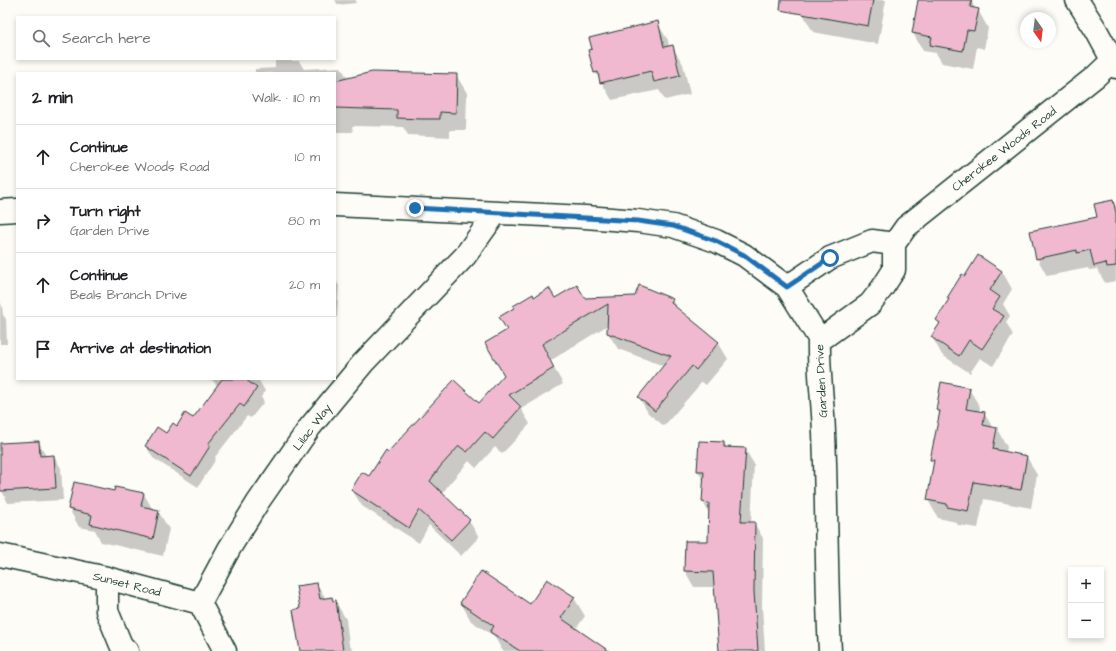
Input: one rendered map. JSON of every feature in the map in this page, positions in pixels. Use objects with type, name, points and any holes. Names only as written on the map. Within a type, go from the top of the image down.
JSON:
[{"type":"street","points":[[1077,0],[1115,62]]},
{"type":"street","name":"Cherokee Woods Road","points":[[894,244],[906,227],[1115,62]]},
{"type":"street","name":"Garden Drive","points":[[336,205],[638,221],[673,226],[716,241],[744,255],[787,287],[820,340],[819,339],[818,363],[824,432],[827,598],[830,651]]},
{"type":"street","points":[[0,211],[16,210]]},
{"type":"street","name":"Lilac Way","points":[[200,603],[229,549],[258,502],[310,427],[363,363],[465,256],[495,214]]},
{"type":"street","points":[[787,287],[830,258],[872,241],[894,244],[894,270],[883,288],[870,304],[820,340]]},
{"type":"street","name":"Sunset Road","points":[[0,555],[107,578],[200,603]]},
{"type":"street","points":[[107,578],[107,611],[126,651]]},
{"type":"street","points":[[200,603],[225,651]]},
{"type":"building","points":[[781,0],[873,0],[868,26],[780,10]]},
{"type":"building","points":[[918,0],[972,0],[970,7],[979,9],[974,31],[967,30],[963,51],[930,45],[932,37],[912,33]]},
{"type":"building","points":[[658,21],[664,47],[673,45],[680,76],[654,82],[651,71],[600,83],[598,72],[594,73],[588,50],[592,49],[589,38]]},
{"type":"building","points":[[372,72],[457,74],[456,113],[440,112],[440,119],[421,119],[397,118],[397,110],[336,108],[336,81]]},
{"type":"building","points":[[1113,200],[1116,213],[1116,266],[1107,267],[1106,263],[1094,266],[1090,250],[1077,253],[1077,250],[1036,259],[1030,231],[1097,217],[1094,204]]},
{"type":"building","points":[[978,255],[1002,271],[990,290],[1000,297],[992,309],[1004,316],[982,349],[969,340],[959,356],[931,337],[940,323],[936,320],[949,299],[947,298],[962,274],[965,276]]},
{"type":"building","points":[[577,285],[585,298],[635,296],[639,285],[673,299],[671,303],[719,342],[696,370],[692,366],[655,411],[638,397],[671,356],[607,333],[608,304],[542,344],[554,368],[509,395],[521,407],[493,439],[485,432],[467,452],[459,446],[440,467],[430,481],[470,520],[451,540],[419,510],[409,528],[351,490],[362,472],[369,476],[386,450],[388,452],[454,380],[479,403],[504,375],[485,343],[507,330],[499,317],[514,308],[513,306],[533,294],[534,297],[549,288],[555,298]]},
{"type":"building","points":[[221,380],[246,380],[257,388],[244,407],[240,404],[208,444],[210,446],[191,476],[145,446],[157,427],[166,433],[173,423],[177,426],[185,413],[193,418]]},
{"type":"building","points":[[941,382],[970,388],[966,409],[985,412],[983,425],[997,428],[993,449],[1027,456],[1021,490],[974,482],[968,511],[947,507],[947,504],[927,500],[934,460],[930,460],[940,411],[936,410]]},
{"type":"building","points":[[39,441],[40,456],[54,455],[56,488],[0,491],[0,443]]},
{"type":"building","points":[[699,441],[724,442],[724,447],[746,448],[741,522],[755,522],[754,591],[758,651],[719,651],[713,572],[684,571],[685,541],[708,541],[709,503],[702,502],[704,471],[697,471]]},
{"type":"building","points":[[74,482],[114,491],[115,487],[144,493],[141,506],[159,510],[153,539],[90,524],[92,515],[68,509]]},
{"type":"building","points":[[481,571],[530,604],[547,579],[575,597],[561,618],[609,651],[520,651],[490,632],[494,626],[460,603]]},
{"type":"building","points":[[317,583],[320,599],[332,597],[333,601],[336,600],[343,651],[300,651],[293,610],[300,608],[296,586]]},
{"type":"route","points":[[415,208],[495,214],[585,217],[638,221],[673,226],[716,241],[744,255],[787,287],[830,258]]}]
